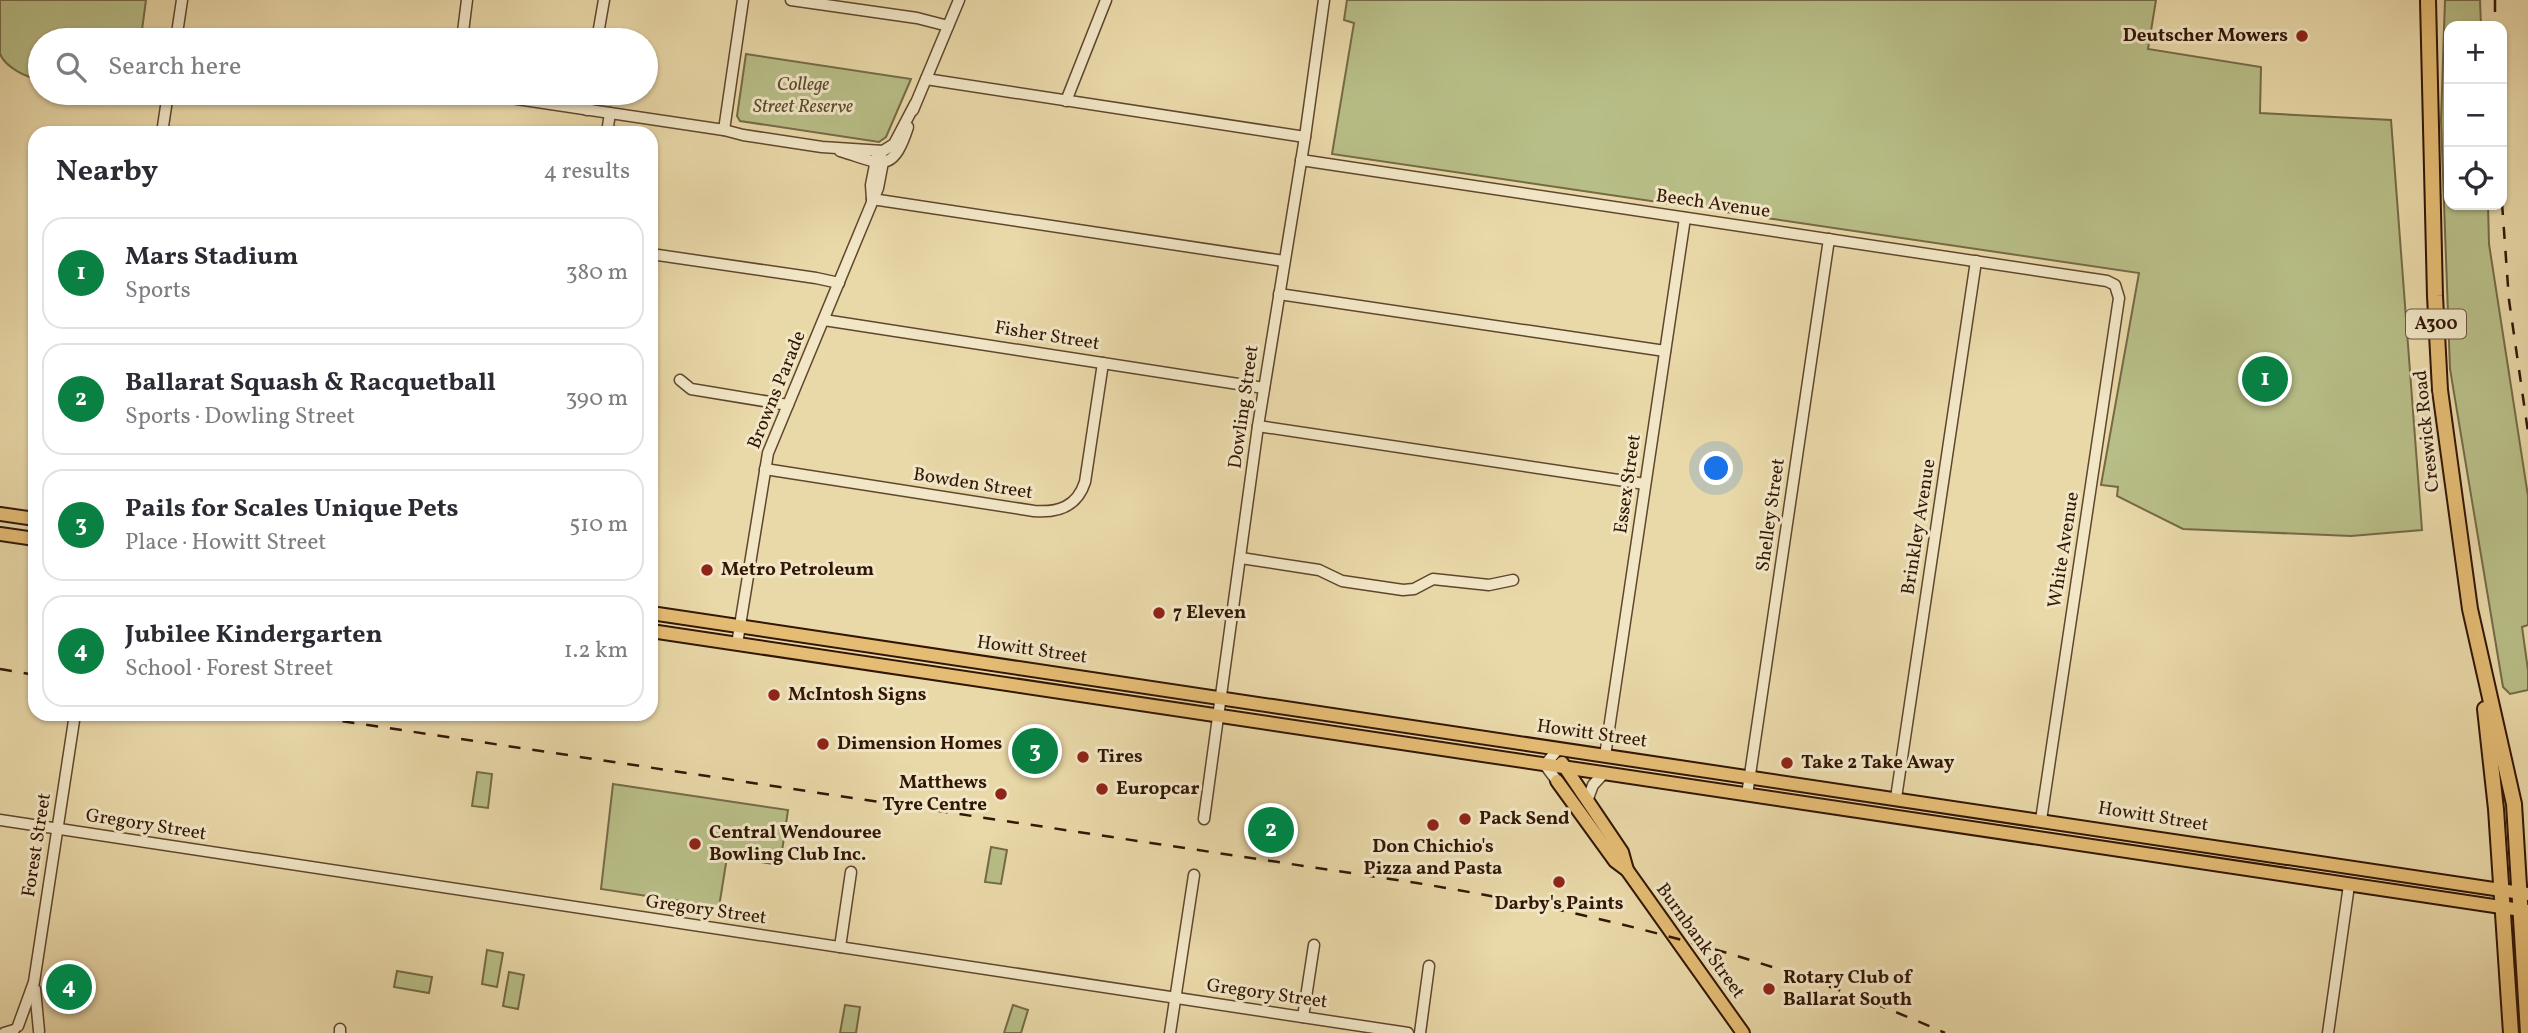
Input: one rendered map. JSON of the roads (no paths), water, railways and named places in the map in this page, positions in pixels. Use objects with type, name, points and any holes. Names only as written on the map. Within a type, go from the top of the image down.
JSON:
[{"type":"highway","name":"Creswick Road","points":[[2428,0],[2435,296],[2440,390],[2455,512],[2478,645],[2514,804],[2523,893],[2528,1033]]},
{"type":"highway","name":"Creswick Road","points":[[2478,645],[2496,809],[2511,1033]]},
{"type":"main road","points":[[0,514],[28,518]]},
{"type":"main road","points":[[0,534],[28,538]]},
{"type":"main road","name":"Howitt Street","points":[[658,613],[2523,893]]},
{"type":"main road","name":"Howitt Street","points":[[658,632],[2524,911]]},
{"type":"main road","points":[[1431,747],[1434,730]]},
{"type":"main road","name":"Burnbank Street","points":[[1558,749],[1563,767],[1622,852],[1626,870]]},
{"type":"main road","name":"Burnbank Street","points":[[1557,781],[1615,861],[1626,870],[1743,1033]]},
{"type":"street","points":[[178,28],[182,0]]},
{"type":"street","points":[[463,28],[467,0]]},
{"type":"street","points":[[599,28],[604,0]]},
{"type":"street","points":[[724,130],[743,0]]},
{"type":"street","points":[[792,0],[917,18],[948,26]]},
{"type":"street","points":[[554,105],[822,147],[854,148],[879,158],[893,158],[900,151],[915,104],[959,0]]},
{"type":"street","points":[[1066,101],[1107,0]]},
{"type":"street","name":"Dowling Street","points":[[1204,819],[1258,426],[1305,137],[1324,0]]},
{"type":"street","points":[[926,79],[1305,137]]},
{"type":"street","points":[[163,126],[166,105]]},
{"type":"street","points":[[587,110],[588,105]]},
{"type":"street","points":[[608,126],[610,113]]},
{"type":"street","name":"Browns Parade","points":[[737,644],[768,453],[872,199],[871,185],[879,158]]},
{"type":"street","name":"Beech Avenue","points":[[1301,160],[2107,281],[2117,287]]},
{"type":"street","points":[[872,199],[1284,261]]},
{"type":"street","name":"Essex Street","points":[[1605,756],[1685,218]]},
{"type":"street","name":"Shelley Street","points":[[1747,795],[1829,239]]},
{"type":"street","points":[[658,255],[839,283]]},
{"type":"street","name":"Brinkley Avenue","points":[[1896,798],[1976,261]]},
{"type":"street","name":"White Avenue","points":[[2041,820],[2119,298],[2117,287]]},
{"type":"street","points":[[1279,294],[1665,351]]},
{"type":"street","name":"Fisher Street","points":[[824,320],[1264,388]]},
{"type":"street","name":"Bowden Street","points":[[765,469],[1034,511],[1058,510],[1066,507],[1078,496],[1085,482],[1103,363]]},
{"type":"street","points":[[680,380],[691,389],[788,405]]},
{"type":"street","points":[[1258,426],[1645,484]]},
{"type":"street","points":[[1241,558],[1319,570],[1342,581],[1401,590],[1412,590],[1433,579],[1489,585],[1513,580]]},
{"type":"street","name":"Forest Street","points":[[40,1032],[34,982],[74,721]]},
{"type":"street","points":[[1545,765],[1558,749]]},
{"type":"street","name":"Burnbank Street","points":[[1545,765],[1557,781]]},
{"type":"street","points":[[1587,802],[1593,785],[1604,773]]},
{"type":"street","name":"Gregory Street","points":[[0,820],[1408,1033]]},
{"type":"street","points":[[841,947],[851,872]]},
{"type":"street","points":[[1170,1033],[1194,875]]},
{"type":"street","points":[[2328,1033],[2349,885]]},
{"type":"street","points":[[1303,1017],[1314,945]]},
{"type":"street","points":[[1420,1033],[1429,967]]},
{"type":"street","name":"Forest Street","points":[[12,1030],[34,982]]},
{"type":"street","points":[[12,1030],[31,1025],[40,1032]]},
{"type":"railway","points":[[2495,0],[2495,21]]},
{"type":"railway","points":[[2503,210],[2509,300],[2528,432]]},
{"type":"railway","points":[[0,669],[28,674]]},
{"type":"railway","points":[[341,721],[1485,895],[1619,924],[1752,960],[1881,1006],[1945,1033]]},
{"type":"place","name":"Deutscher Mowers","points":[[2302,36]]},
{"type":"place","name":"Mars Stadium","points":[[2265,379]]},
{"type":"place","name":"Metro Petroleum","points":[[707,570]]},
{"type":"place","name":"7 Eleven","points":[[1159,613]]},
{"type":"place","name":"McIntosh Signs","points":[[774,695]]},
{"type":"place","name":"Dimension Homes","points":[[823,744]]},
{"type":"place","name":"Pails for Scales Unique Pets","points":[[1035,751]]},
{"type":"place","name":"Tires","points":[[1083,757]]},
{"type":"place","name":"Take 2 Take Away","points":[[1787,763]]},
{"type":"place","name":"Europcar","points":[[1102,789]]},
{"type":"place","name":"Matthews Tyre Centre","points":[[1001,794]]},
{"type":"place","name":"Pack Send","points":[[1465,819]]},
{"type":"place","name":"Don Chichio's Pizza and Pasta","points":[[1433,825]]},
{"type":"place","name":"Ballarat Squash & Racquetball","points":[[1271,830]]},
{"type":"place","name":"Central Wendouree Bowling Club Inc.","points":[[695,844]]},
{"type":"place","name":"Darby's Paints","points":[[1559,882]]},
{"type":"place","name":"Jubilee Kindergarten","points":[[69,987]]},
{"type":"place","name":"Rotary Club of Ballarat South","points":[[1769,989]]},
{"type":"park label","name":"College Street Reserve","points":[[803,96]]}]
